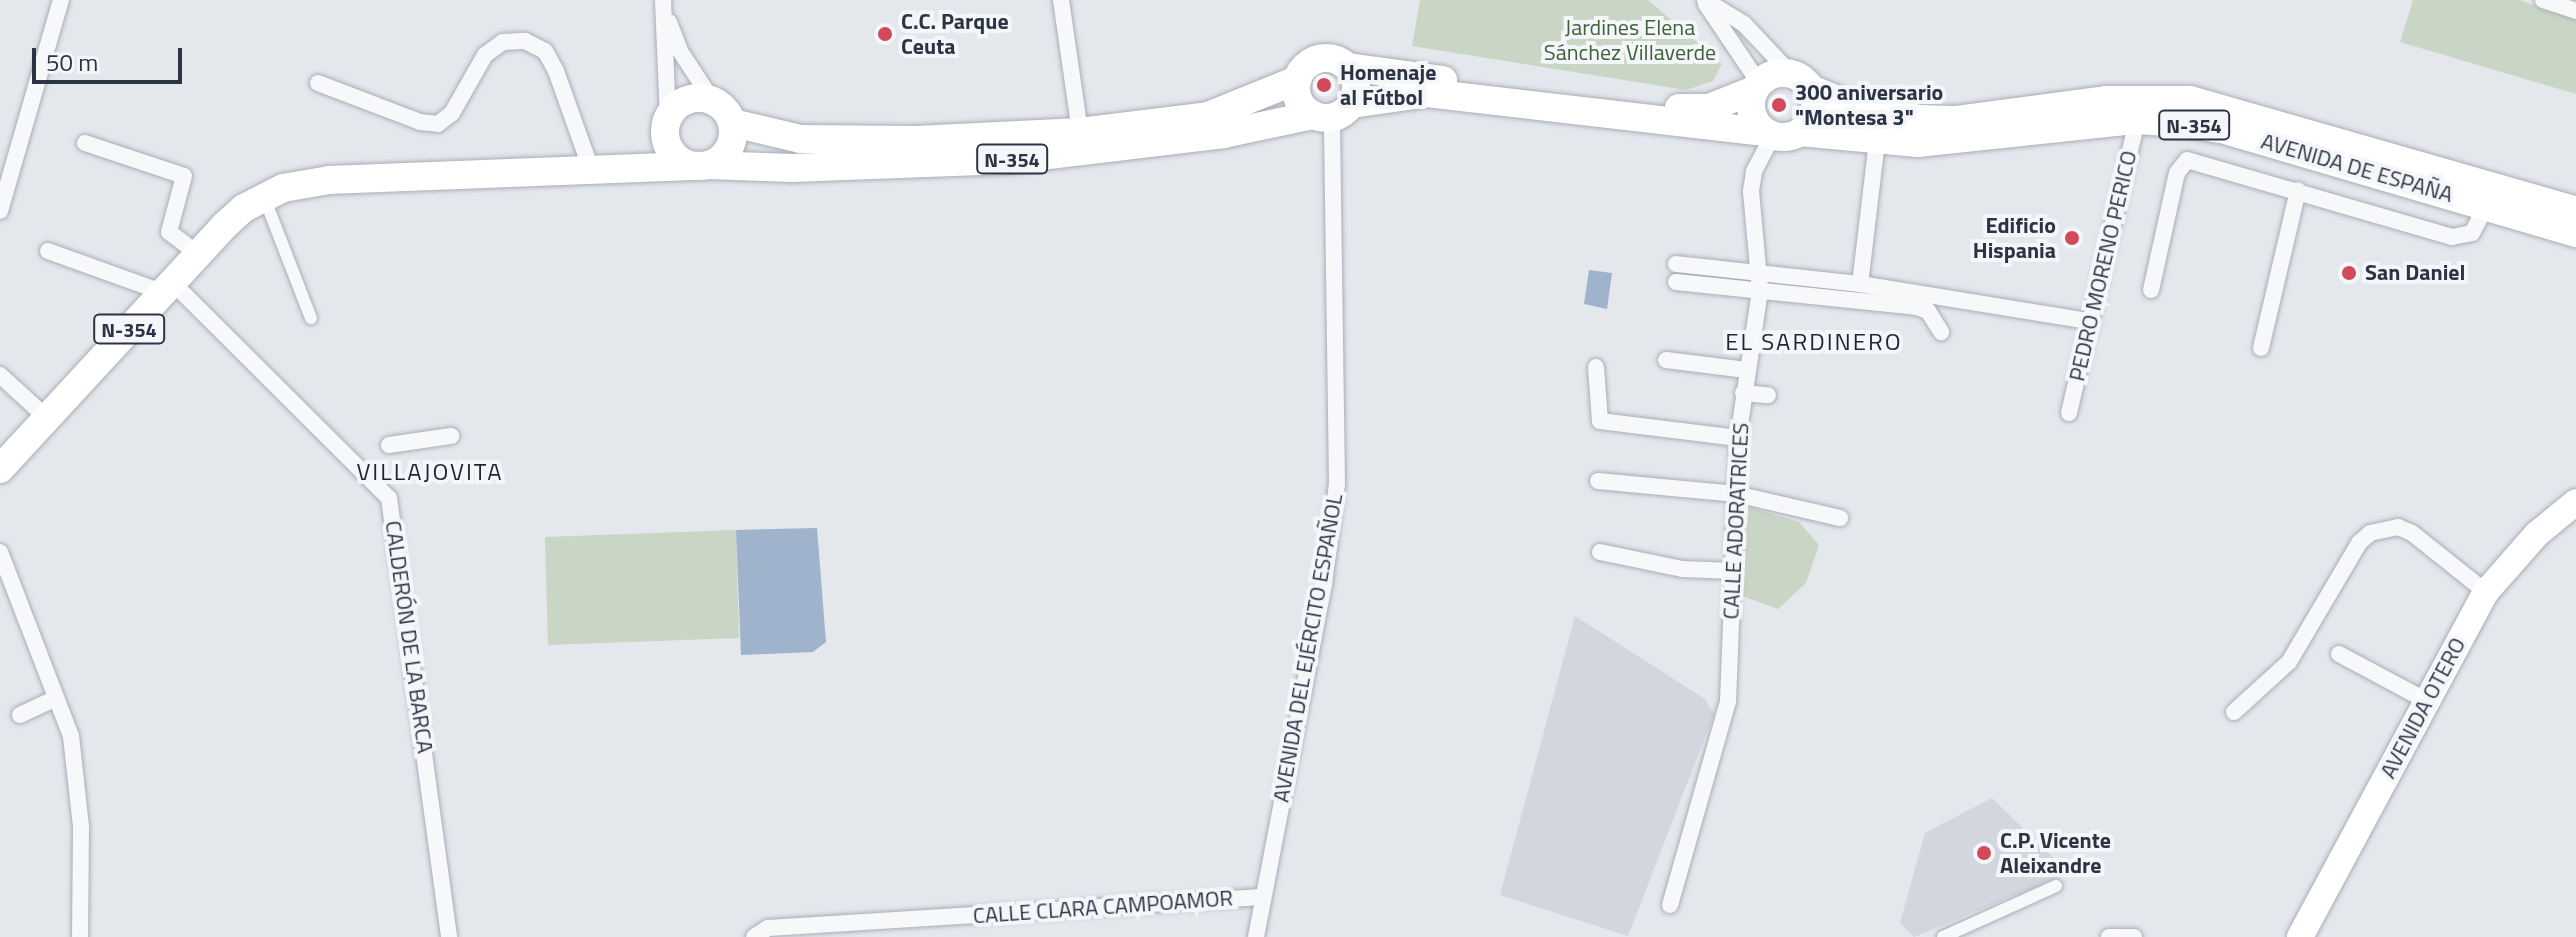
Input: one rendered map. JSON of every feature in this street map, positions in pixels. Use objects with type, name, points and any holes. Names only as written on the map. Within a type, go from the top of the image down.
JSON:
[{"type":"highway","name":"N-354","points":[[733,123],[811,139],[1080,132],[1208,116],[1297,80],[1314,60],[1332,58],[1348,67],[1685,109],[1732,101],[1773,74],[1800,81]]},
{"type":"highway","points":[[1297,80],[1298,100],[1332,112],[1356,85],[1348,67]]},
{"type":"highway","points":[[1756,87],[1751,108],[1779,133],[1813,116],[1800,81]]},
{"type":"highway","name":"AVENIDA DE ESPAÑA","points":[[1800,81],[1846,104],[1919,119],[1957,120],[2106,100],[2190,100],[2576,211]]},
{"type":"highway","name":"N-354","points":[[0,469],[244,208],[264,197],[329,180],[592,172],[703,165],[792,168],[1007,160],[1224,134],[1427,93],[1779,133]]},
{"type":"highway","name":"N-354","points":[[592,172],[632,155],[667,122],[682,102],[712,100]]},
{"type":"highway","points":[[667,122],[670,149],[703,165],[726,153],[733,123],[712,100]]},
{"type":"highway","name":"AVENIDA DE ESPAÑA","points":[[1779,133],[1877,142],[1957,142],[2137,120],[2222,129],[2576,233]]},
{"type":"main road","name":"AVENIDA OTERO","points":[[2300,937],[2486,592],[2537,534],[2576,502]]},
{"type":"street","points":[[0,211],[61,0]]},
{"type":"street","points":[[663,0],[680,51],[712,100]]},
{"type":"street","points":[[663,0],[667,122]]},
{"type":"street","points":[[1061,0],[1080,132]]},
{"type":"street","name":"AVENIDA DE ESPAÑA","points":[[1703,0],[1744,24],[1800,81]]},
{"type":"street","name":"AVENIDA DE ESPAÑA","points":[[1703,0],[1733,38],[1756,87]]},
{"type":"street","points":[[2543,0],[2576,11]]},
{"type":"street","points":[[318,83],[438,124],[452,113],[485,55],[503,42],[525,41],[545,51],[556,71],[592,172]]},
{"type":"street","name":"AVENIDA DEL EJÉRCITO ESPAÑOL","points":[[1256,937],[1324,584],[1337,484],[1332,112]]},
{"type":"street","name":"PEDRO MORENO PERICO","points":[[2069,413],[2137,120]]},
{"type":"street","name":"CALLE ADORATRICES","points":[[1670,905],[1725,719],[1738,438],[1760,290],[1751,191],[1754,171],[1779,133]]},
{"type":"street","points":[[1860,284],[1877,142]]},
{"type":"street","points":[[85,143],[184,176],[169,232],[198,254]]},
{"type":"street","points":[[2151,290],[2177,173],[2187,160],[2452,237],[2472,233],[2487,205]]},
{"type":"street","points":[[2261,348],[2298,190]]},
{"type":"street","points":[[264,197],[311,318]]},
{"type":"street","points":[[48,251],[167,287]]},
{"type":"street","points":[[1676,264],[1860,284],[2089,321]]},
{"type":"street","points":[[1676,282],[1916,307],[1928,311],[1941,332]]},
{"type":"street","name":"CALDERÓN DE LA BARCA","points":[[167,287],[389,498],[449,937]]},
{"type":"street","points":[[1666,360],[1746,370]]},
{"type":"street","points":[[1596,367],[1600,421],[1738,438]]},
{"type":"street","points":[[0,375],[47,418]]},
{"type":"street","points":[[1743,393],[1768,395]]},
{"type":"street","points":[[389,445],[451,436]]},
{"type":"street","points":[[1598,481],[1736,494],[1840,518]]},
{"type":"street","points":[[2234,712],[2289,662],[2359,543],[2370,533],[2384,527],[2412,533],[2486,592]]},
{"type":"street","points":[[0,552],[56,698],[76,764],[80,937]]},
{"type":"street","points":[[1600,552],[1682,569],[1733,571]]},
{"type":"street","points":[[2339,654],[2427,701]]},
{"type":"street","points":[[20,715],[56,698]]},
{"type":"street","points":[[1943,937],[2056,886]]},
{"type":"street","name":"CALLE CLARA CAMPOAMOR","points":[[754,937],[768,928],[1263,897]]},
{"type":"street","points":[[2109,937],[2134,937]]},
{"type":"shaded area","points":[[1575,616],[1705,699],[1714,714],[1628,936],[1500,895]]},
{"type":"shaded area","name":"C.P. Vicente Aleixandre","points":[[1992,798],[2069,873],[1914,937],[1900,923],[1925,833]]},
{"type":"green space","name":"Jardines Elena Sánchez Villaverde","points":[[1420,0],[1648,0],[1722,64],[1713,81],[1686,90],[1412,46]]},
{"type":"green space","points":[[2413,0],[2519,0],[2576,20],[2576,94],[2400,42]]},
{"type":"green space","points":[[1748,507],[1799,522],[1819,545],[1806,583],[1778,609],[1742,596]]},
{"type":"green space","points":[[736,530],[739,638],[548,645],[545,537]]},
{"type":"water","points":[[1589,270],[1612,273],[1607,309],[1584,304]]},
{"type":"water","points":[[817,528],[826,642],[813,652],[741,655],[736,530]]},
{"type":"place","name":"C.C. Parque Ceuta","points":[[885,34]]},
{"type":"place","name":"Homenaje al Fútbol","points":[[1324,85]]},
{"type":"place","name":"300 aniversario \"Montesa 3\"","points":[[1779,105]]},
{"type":"place","name":"Edificio Hispania","points":[[2072,238]]},
{"type":"place","name":"San Daniel","points":[[2349,273]]},
{"type":"place","name":"C.P. Vicente Aleixandre","points":[[1984,853]]},
{"type":"district","name":"EL SARDINERO","points":[[1814,342]]},
{"type":"district","name":"VILLAJOVITA","points":[[430,472]]}]
